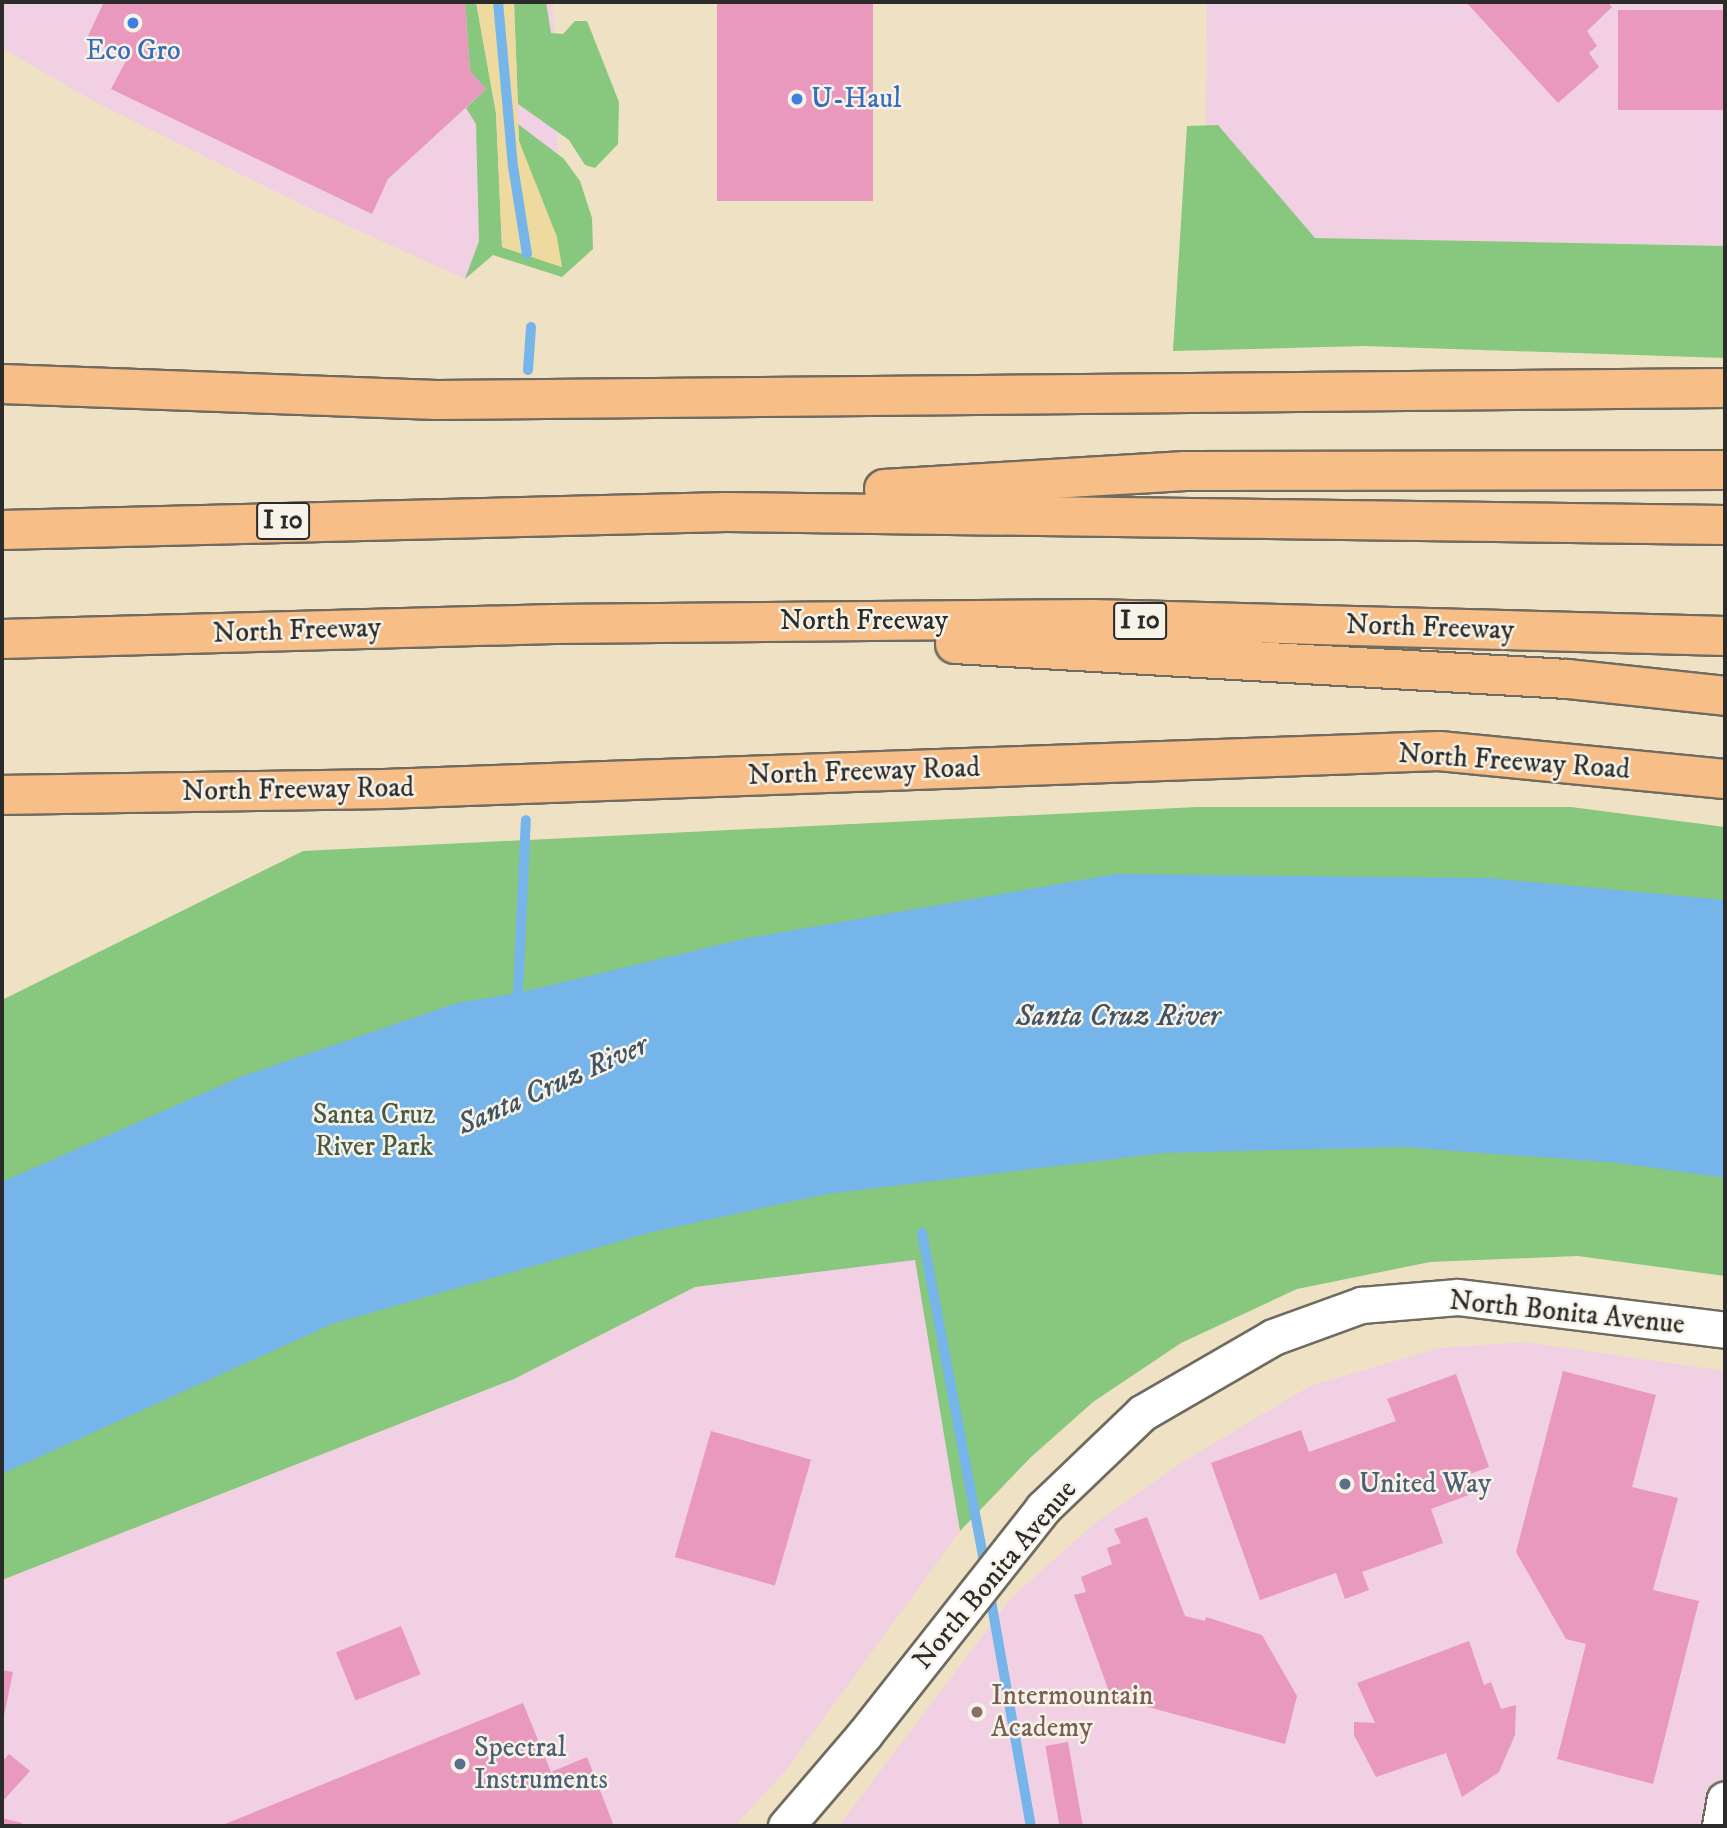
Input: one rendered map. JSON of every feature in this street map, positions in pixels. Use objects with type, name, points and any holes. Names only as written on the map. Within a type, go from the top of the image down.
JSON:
[{"type":"main road","points":[[2,384],[437,400],[1725,388]]},
{"type":"main road","points":[[564,513],[1185,471],[1725,470]]},
{"type":"main road","name":"I 10","points":[[2,530],[564,513],[1070,513],[1725,525]]},
{"type":"main road","name":"North Freeway","points":[[2,639],[554,624],[1092,620],[1725,636]]},
{"type":"main road","points":[[554,624],[1539,677],[1725,696]]},
{"type":"main road","name":"North Freeway Road","points":[[2,795],[384,789],[1439,751],[1725,779]]},
{"type":"street","name":"North Bonita Avenue","points":[[786,1826],[864,1735],[1043,1508],[1142,1413],[1273,1337],[1360,1305],[1458,1297],[1725,1330]]},
{"type":"street","points":[[1720,1826],[1725,1799]]},
{"type":"shaded area","points":[[2,2],[553,2],[562,267],[502,247],[465,279],[311,209],[97,103],[2,48]]},
{"type":"shaded area","points":[[1207,2],[1725,2],[1725,246],[1314,238],[1218,125],[1206,125]]},
{"type":"shaded area","points":[[915,1259],[960,1531],[786,1770],[735,1826],[2,1826],[2,1580],[514,1379],[695,1287]]},
{"type":"shaded area","points":[[1525,1342],[1725,1371],[1725,1826],[839,1826],[1011,1598],[1094,1524],[1178,1465],[1310,1386],[1439,1348]]},
{"type":"green space","points":[[465,2],[476,2],[496,113],[502,247],[562,267],[519,141],[518,124],[564,159],[580,181],[592,218],[593,249],[562,277],[493,255],[465,279],[479,241],[476,124],[466,108],[486,89],[470,71]]},
{"type":"green space","points":[[514,2],[546,2],[551,33],[563,34],[575,21],[587,21],[619,102],[618,144],[595,168],[585,165],[569,140],[518,104]]},
{"type":"green space","points":[[1218,125],[1315,238],[1725,246],[1725,358],[1364,346],[1173,351],[1187,126]]},
{"type":"green space","name":"Santa Cruz River Park","points":[[1197,807],[1571,807],[1725,827],[1725,1276],[1578,1256],[1430,1262],[1297,1289],[1181,1343],[1093,1402],[1030,1458],[960,1531],[915,1260],[695,1287],[514,1379],[2,1580],[2,1000],[303,851]]},
{"type":"sand","points":[[476,2],[514,2],[519,141],[557,237],[562,267],[502,247],[496,113]]},
{"type":"water","name":"Santa Cruz River","points":[[1116,874],[1488,878],[1725,900],[1725,1178],[1619,1163],[1402,1147],[1164,1153],[827,1194],[652,1232],[332,1324],[2,1474],[2,1182],[243,1076],[457,1003],[518,993],[743,939]]},
{"type":"building","points":[[104,2],[465,2],[470,71],[486,89],[388,179],[372,214],[111,89],[127,59],[87,38]]},
{"type":"building","name":"U-Haul","points":[[717,2],[873,2],[873,201],[717,201]]},
{"type":"building","points":[[1466,2],[1608,2],[1612,7],[1587,31],[1597,46],[1589,53],[1599,67],[1558,103]]},
{"type":"building","points":[[1618,10],[1725,10],[1725,110],[1618,110]]},
{"type":"building","points":[[1563,1371],[1656,1395],[1632,1487],[1678,1498],[1653,1590],[1699,1601],[1653,1784],[1557,1759],[1586,1644],[1566,1639],[1516,1552]]},
{"type":"building","name":"United Way","points":[[1456,1374],[1489,1467],[1467,1475],[1474,1493],[1431,1509],[1443,1543],[1362,1572],[1369,1590],[1345,1599],[1336,1573],[1260,1600],[1211,1463],[1301,1430],[1309,1452],[1396,1421],[1387,1399]]},
{"type":"building","points":[[711,1431],[811,1460],[775,1586],[675,1557]]},
{"type":"building","points":[[1147,1517],[1185,1616],[1205,1621],[1206,1617],[1262,1635],[1297,1696],[1285,1744],[1111,1697],[1074,1595],[1086,1592],[1081,1577],[1112,1564],[1107,1548],[1121,1543],[1114,1529]]},
{"type":"building","points":[[401,1626],[420,1674],[356,1700],[336,1652]]},
{"type":"building","points":[[1469,1641],[1484,1685],[1491,1682],[1501,1709],[1516,1705],[1515,1735],[1499,1772],[1462,1797],[1446,1753],[1376,1777],[1354,1735],[1354,1722],[1375,1723],[1357,1683]]},
{"type":"building","points":[[2,1670],[13,1672],[3,1721],[2,1721]]},
{"type":"building","name":"Spectral Instruments","points":[[523,1703],[551,1772],[587,1757],[614,1826],[220,1826]]},
{"type":"building","points":[[1068,1742],[1083,1826],[1059,1826],[1045,1746]]},
{"type":"building","points":[[9,1754],[30,1771],[2,1802],[2,1762]]},
{"type":"building","points":[[2,1818],[22,1823],[22,1826],[2,1826]]},
{"type":"waterway","points":[[498,2],[513,166],[527,254]]},
{"type":"waterway","points":[[528,370],[531,327]]},
{"type":"waterway","points":[[513,1004],[518,993],[526,820]]},
{"type":"waterway","points":[[922,1233],[985,1567]]},
{"type":"waterway","points":[[989,1589],[1031,1826]]},
{"type":"place","name":"Eco Gro","points":[[133,23]]},
{"type":"place","name":"U-Haul","points":[[797,99]]},
{"type":"place","name":"United Way","points":[[1345,1484]]},
{"type":"place","name":"Intermountain Academy","points":[[977,1712]]},
{"type":"place","name":"Spectral Instruments","points":[[460,1764]]}]
